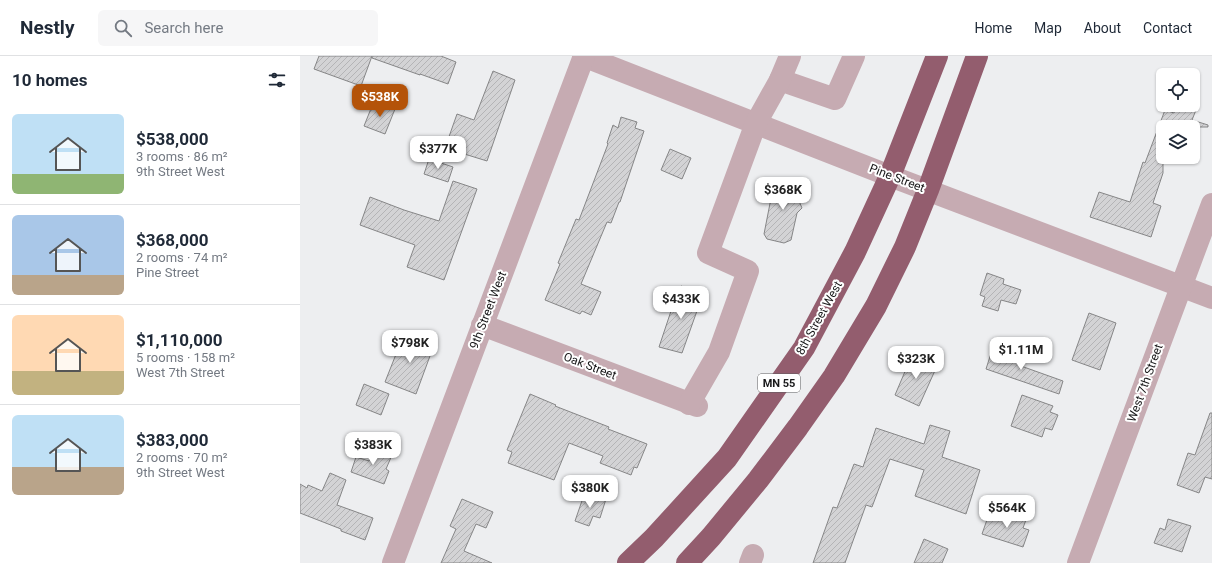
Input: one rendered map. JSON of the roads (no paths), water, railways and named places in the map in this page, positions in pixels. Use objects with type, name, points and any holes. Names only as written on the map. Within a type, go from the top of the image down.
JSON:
[{"type":"highway","name":"8th Street West","points":[[628,563],[654,538],[727,458],[804,348],[855,252],[890,176],[937,56]]},
{"type":"highway","points":[[687,563],[711,537],[758,480],[798,427],[834,376],[876,306],[905,247],[978,56]]},
{"type":"street","name":"Pine Street","points":[[583,56],[890,176],[1212,298]]},
{"type":"street","name":"9th Street West","points":[[393,563],[583,56]]},
{"type":"street","points":[[756,123],[780,80],[790,56]]},
{"type":"street","points":[[780,80],[835,99],[854,56]]},
{"type":"street","name":"Oak Street","points":[[482,325],[693,405],[719,352],[748,271],[708,253],[756,123]]},
{"type":"street","name":"West 7th Street","points":[[1078,563],[1212,204]]}]
